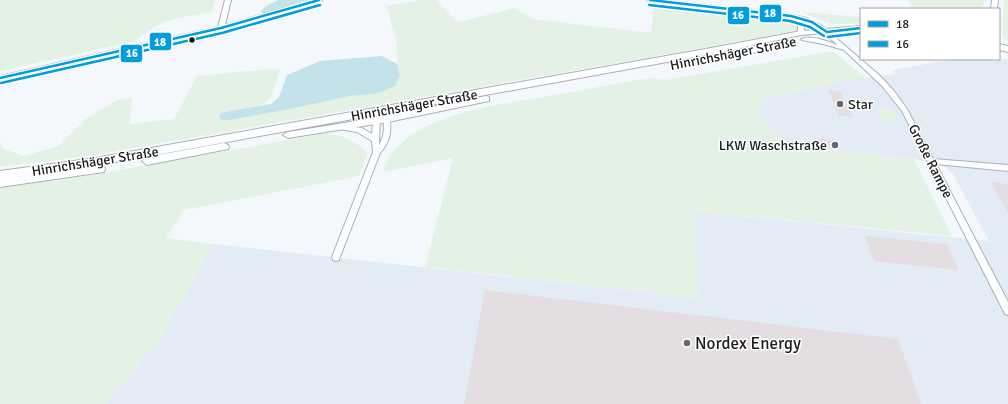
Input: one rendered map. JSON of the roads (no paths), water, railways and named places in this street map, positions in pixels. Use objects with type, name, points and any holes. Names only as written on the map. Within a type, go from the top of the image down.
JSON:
[{"type":"main road","name":"Hinrichshäger Straße","points":[[0,175],[95,162],[382,116],[802,36],[860,28]]},
{"type":"main road","name":"Hinrichshäger Straße","points":[[0,183],[83,172],[338,127],[382,116]]},
{"type":"street","points":[[221,28],[228,0]]},
{"type":"street","points":[[0,78],[221,28],[319,0]]},
{"type":"street","name":"Große Rampe","points":[[650,0],[700,3],[791,16],[812,22],[827,32],[876,74],[897,97],[1008,311]]},
{"type":"street","points":[[791,16],[801,24],[802,36]]},
{"type":"street","name":"Hinrichshäger Straße","points":[[802,36],[849,51]]},
{"type":"street","points":[[377,152],[376,140],[382,116]]},
{"type":"street","points":[[336,257],[377,152],[384,145],[388,133],[382,116]]},
{"type":"street","points":[[338,127],[359,130],[376,140]]},
{"type":"street","points":[[931,161],[1008,168]]},
{"type":"water","points":[[278,0],[307,0],[263,14],[261,11],[266,6]]},
{"type":"water","points":[[382,56],[397,64],[400,75],[395,86],[375,94],[350,96],[229,120],[221,120],[219,117],[221,113],[225,112],[271,104],[279,97],[287,75],[320,61]]},
{"type":"place","name":"Star","points":[[840,104]]},
{"type":"place","name":"LKW Waschstraße","points":[[835,145]]},
{"type":"place","name":"Nordex Energy","points":[[687,343]]}]
